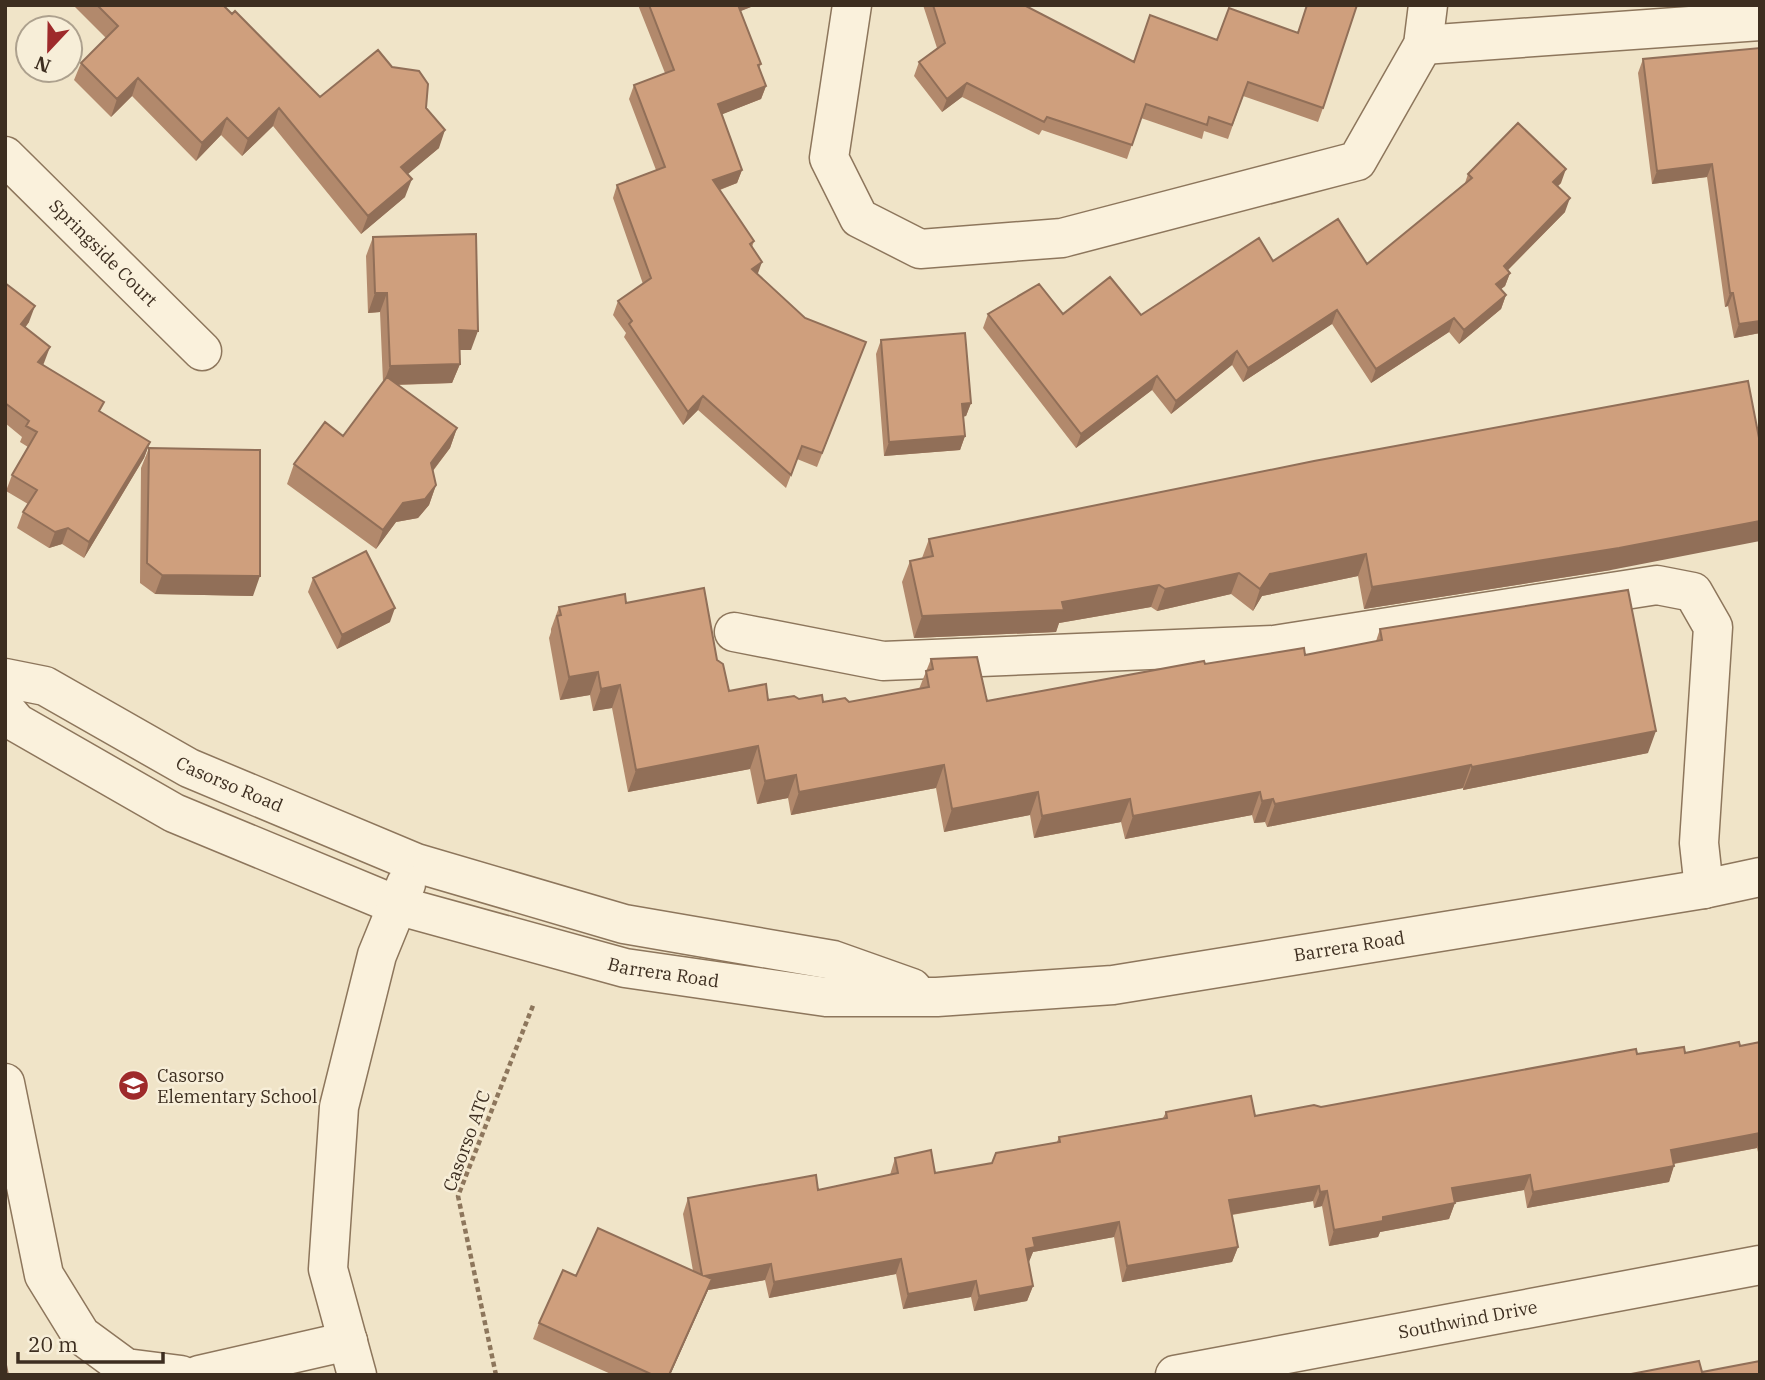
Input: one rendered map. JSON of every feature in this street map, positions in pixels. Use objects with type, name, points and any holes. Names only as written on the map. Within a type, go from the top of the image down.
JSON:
[{"type":"street","points":[[852,5],[829,158],[859,218],[920,249],[1062,238],[1357,161],[1423,45],[1428,5]]},
{"type":"street","points":[[1423,45],[1760,22]]},
{"type":"street","name":"Springside Court","points":[[5,156],[202,351]]},
{"type":"street","points":[[734,632],[883,662],[1274,645],[1657,584],[1693,592],[1713,627],[1699,844],[1704,889]]},
{"type":"street","name":"Casorso Road","points":[[5,678],[45,686],[188,768],[416,863]]},
{"type":"street","points":[[5,709],[17,723],[174,813],[396,905]]},
{"type":"street","points":[[199,1375],[353,1358],[328,1269],[339,1107],[377,955],[416,863]]},
{"type":"street","name":"Barrera Road","points":[[416,863],[624,924],[833,960],[937,997]]},
{"type":"street","name":"Barrera Road","points":[[396,905],[625,968],[826,997],[937,997],[1113,985],[1704,889],[1760,877]]},
{"type":"street","points":[[5,1083],[44,1275],[81,1335],[126,1368],[181,1375]]},
{"type":"street","name":"Southwind Drive","points":[[1175,1375],[1760,1265]]},
{"type":"path","name":"Casorso ATC","points":[[496,1375],[458,1196],[534,1003]]},
{"type":"building","points":[[97,5],[223,5],[232,14],[235,11],[320,97],[378,50],[392,67],[419,71],[428,84],[426,108],[445,130],[401,167],[412,179],[368,216],[279,108],[248,139],[227,118],[202,143],[138,78],[117,99],[84,66],[84,60],[118,26]]},
{"type":"building","points":[[649,5],[738,5],[761,64],[758,65],[766,86],[718,104],[742,170],[713,180],[754,241],[750,244],[762,262],[752,269],[805,318],[866,342],[822,453],[802,446],[791,475],[703,396],[688,412],[629,324],[632,321],[618,301],[651,278],[617,185],[665,167],[634,85],[674,70]]},
{"type":"building","points":[[933,5],[1024,5],[1134,62],[1150,15],[1217,40],[1229,8],[1298,33],[1307,5],[1357,5],[1323,108],[1248,82],[1232,125],[1209,117],[1207,125],[1146,104],[1132,145],[1047,117],[1044,122],[967,83],[947,99],[919,62],[945,43]]},
{"type":"building","points":[[1760,48],[1760,321],[1739,324],[1733,293],[1730,293],[1712,164],[1657,171],[1643,59]]},
{"type":"building","points":[[1518,123],[1566,169],[1553,182],[1570,198],[1504,266],[1510,273],[1496,284],[1506,295],[1464,330],[1454,318],[1376,369],[1337,310],[1248,368],[1237,351],[1176,401],[1157,376],[1081,434],[988,314],[1039,284],[1063,314],[1110,277],[1141,315],[1259,238],[1273,261],[1338,219],[1367,264],[1472,178],[1468,174]]},
{"type":"building","points":[[476,234],[478,331],[459,330],[460,364],[390,366],[387,293],[375,293],[373,237]]},
{"type":"building","points":[[5,283],[35,306],[21,324],[50,347],[38,362],[104,402],[99,411],[150,442],[89,542],[68,528],[55,532],[23,512],[37,490],[12,475],[37,432],[26,426],[29,421],[5,403]]},
{"type":"building","points":[[965,333],[971,403],[962,404],[965,436],[889,442],[881,340]]},
{"type":"building","points":[[387,377],[457,428],[431,463],[436,485],[425,499],[403,503],[383,530],[294,464],[325,422],[343,436]]},
{"type":"building","points":[[1748,381],[1760,443],[1760,521],[1619,548],[1372,587],[1366,554],[1270,574],[1260,589],[1239,573],[1165,589],[1159,585],[1062,602],[1064,610],[922,616],[910,561],[933,556],[929,539],[1314,461]]},
{"type":"building","points":[[149,448],[260,450],[260,576],[162,575],[147,563]]},
{"type":"building","points":[[366,551],[395,608],[342,635],[313,578]]},
{"type":"building","points":[[704,588],[717,660],[723,664],[729,691],[766,684],[768,700],[822,695],[823,702],[845,698],[849,702],[929,687],[926,671],[933,669],[931,659],[977,657],[987,701],[1204,661],[1205,664],[1304,648],[1305,655],[1382,640],[1380,629],[1628,590],[1656,731],[1275,804],[1273,799],[1262,801],[1260,792],[1133,816],[1130,799],[1042,816],[1038,792],[952,809],[944,765],[799,792],[796,775],[765,781],[758,746],[636,770],[620,685],[601,689],[598,672],[569,677],[557,616],[561,615],[559,607],[625,594],[626,603]]},
{"type":"building","points":[[1739,1042],[1740,1046],[1760,1042],[1760,1133],[1671,1150],[1674,1166],[1533,1192],[1530,1175],[1452,1188],[1455,1203],[1334,1230],[1327,1191],[1320,1192],[1319,1186],[1229,1200],[1238,1247],[1127,1266],[1119,1222],[1033,1238],[1035,1247],[1026,1249],[1033,1286],[979,1296],[976,1281],[908,1294],[901,1259],[774,1282],[771,1264],[705,1276],[712,1279],[669,1375],[653,1375],[539,1323],[563,1270],[576,1276],[598,1228],[702,1275],[688,1198],[816,1175],[818,1190],[898,1173],[895,1158],[931,1150],[935,1173],[992,1163],[996,1153],[1060,1142],[1059,1137],[1167,1118],[1166,1112],[1251,1096],[1255,1116],[1314,1105],[1321,1107],[1636,1049],[1637,1054],[1684,1047],[1685,1053]]},
{"type":"building","points":[[1699,1361],[1702,1372],[1760,1361],[1760,1375],[1626,1375]]},
{"type":"place","name":"Casorso Elementary School","points":[[134,1086]]}]
